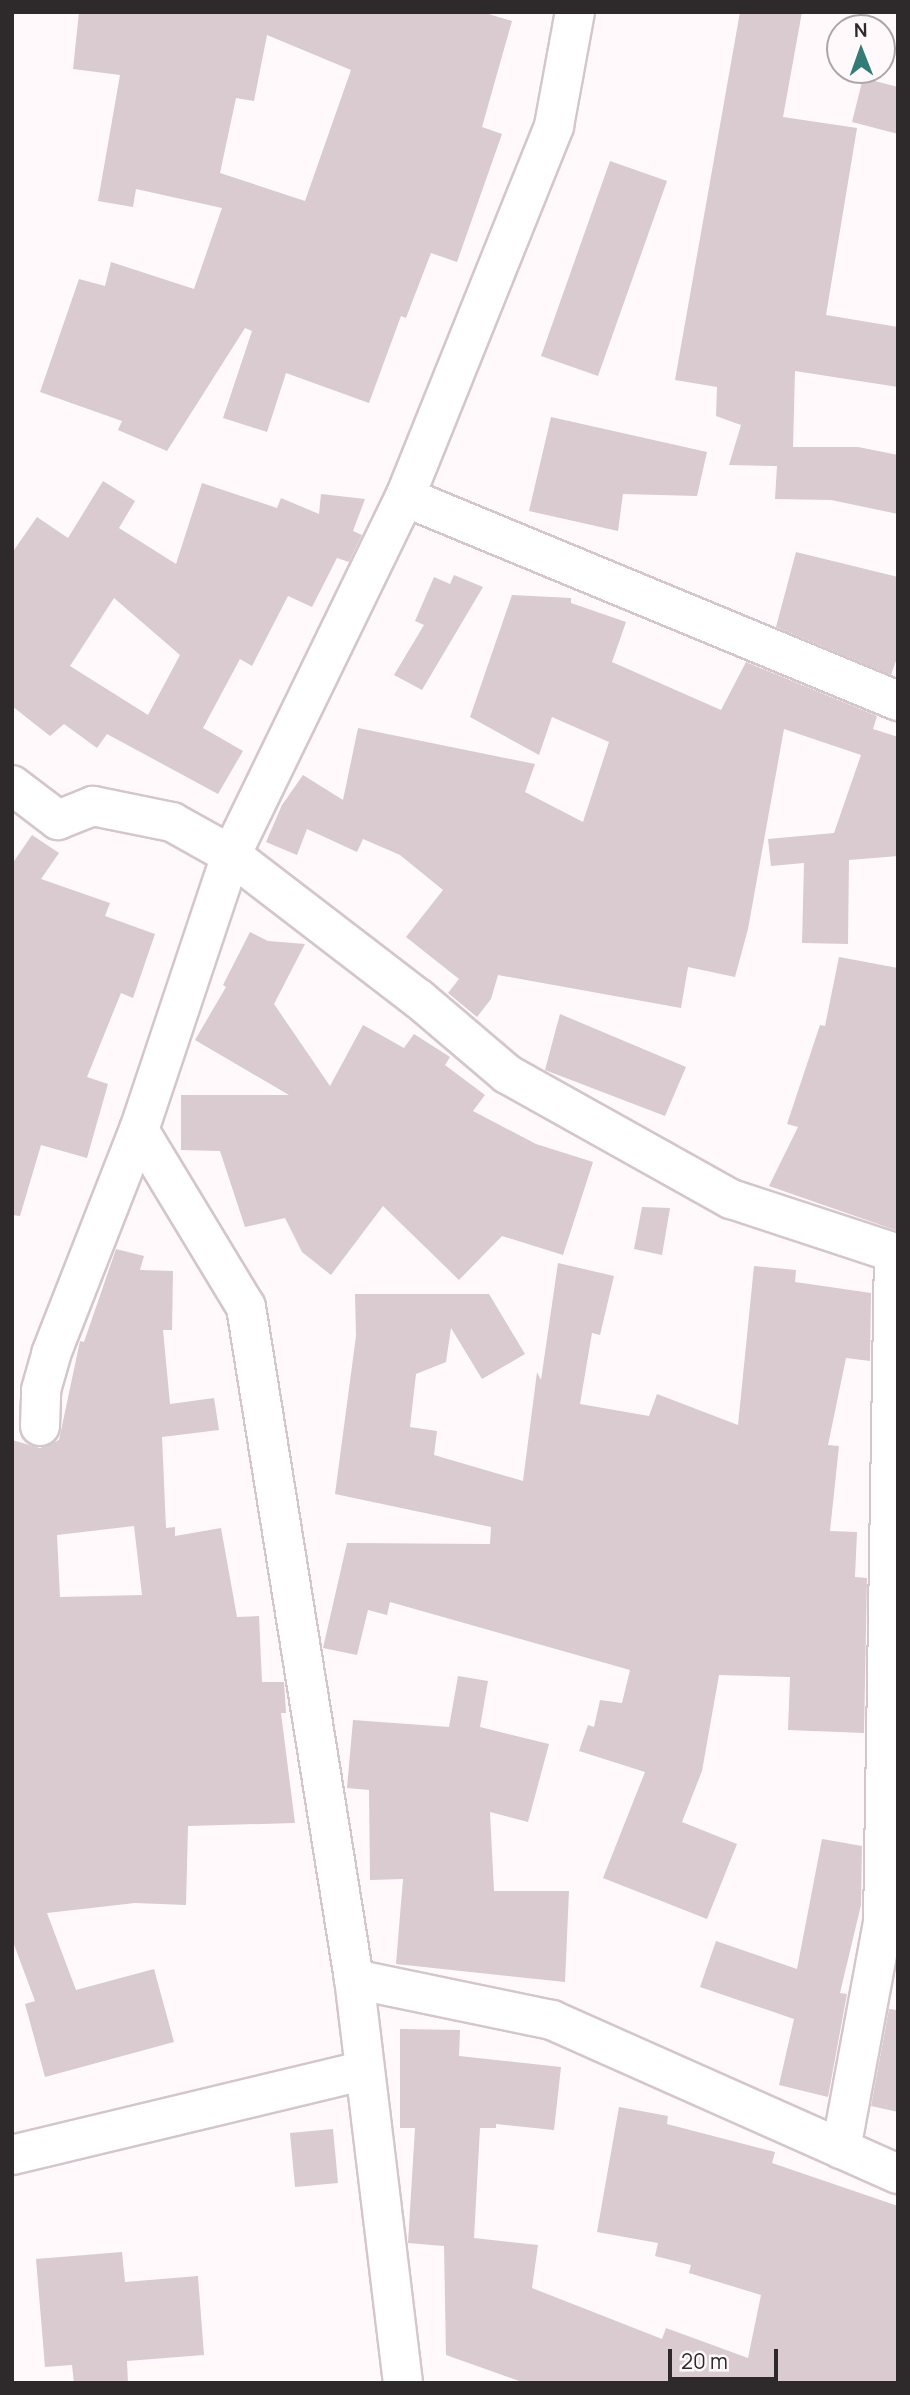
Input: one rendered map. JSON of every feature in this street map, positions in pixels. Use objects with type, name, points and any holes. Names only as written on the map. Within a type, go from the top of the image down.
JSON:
[{"type":"street","points":[[40,1426],[41,1390],[51,1354],[139,1130],[231,855],[405,497],[554,126],[575,12]]},
{"type":"street","points":[[405,497],[898,701]]},
{"type":"street","points":[[13,788],[58,820],[93,806],[172,822],[231,855],[419,999],[507,1073],[731,1199],[896,1254],[883,1922],[841,2149]]},
{"type":"street","points":[[139,1130],[246,1307],[354,1979],[362,2071],[403,2383]]},
{"type":"street","points":[[354,1979],[552,2020],[898,2174]]},
{"type":"street","points":[[12,2155],[362,2071]]},
{"type":"building","points":[[79,12],[482,12],[512,21],[482,127],[502,134],[457,262],[431,253],[406,318],[401,316],[369,403],[286,373],[267,432],[223,418],[252,331],[245,328],[167,451],[118,430],[122,421],[40,392],[79,279],[105,286],[111,262],[194,289],[222,208],[136,189],[133,207],[98,201],[120,75],[73,69]],"holes":[[[267,35],[351,70],[305,201],[220,173],[236,98],[254,101]]]},
{"type":"building","points":[[740,12],[802,12],[783,117],[857,128],[826,315],[898,327],[898,387],[795,371],[793,447],[858,447],[898,455],[898,514],[831,500],[775,499],[777,466],[729,465],[741,425],[716,416],[717,387],[675,380]]},
{"type":"building","points":[[862,84],[898,87],[898,134],[852,122]]},
{"type":"building","points":[[610,161],[667,181],[598,376],[541,356]]},
{"type":"building","points":[[551,417],[707,452],[697,496],[623,494],[618,531],[529,511]]},
{"type":"building","points":[[103,481],[135,501],[119,528],[176,564],[202,483],[277,508],[281,498],[319,514],[321,494],[365,499],[353,531],[362,535],[349,562],[337,558],[312,607],[288,596],[252,666],[240,659],[203,728],[243,751],[218,794],[107,734],[97,748],[64,724],[50,736],[12,706],[12,553],[37,517],[68,538]],"holes":[[[114,598],[180,655],[148,715],[70,666]]]},
{"type":"building","points":[[796,552],[898,577],[898,655],[891,675],[776,627]]},
{"type":"building","points":[[454,575],[483,587],[422,690],[394,675],[424,625],[415,621],[434,577],[450,584]]},
{"type":"building","points":[[512,595],[571,598],[571,603],[626,622],[612,662],[721,710],[746,662],[877,716],[873,729],[898,737],[898,856],[849,860],[848,944],[802,943],[804,863],[771,866],[768,839],[834,833],[861,755],[784,729],[748,929],[735,977],[688,967],[681,1008],[498,975],[491,999],[477,1017],[448,993],[459,979],[406,937],[443,890],[400,855],[363,839],[357,852],[307,829],[297,855],[266,842],[282,805],[303,775],[343,800],[358,728],[535,764],[525,792],[583,822],[609,742],[552,717],[539,755],[470,717]]},
{"type":"building","points":[[32,835],[59,853],[41,879],[110,903],[105,916],[155,934],[133,998],[121,993],[87,1077],[108,1084],[87,1158],[41,1145],[20,1216],[12,1215],[12,864]]},
{"type":"building","points":[[250,932],[268,941],[305,944],[274,1004],[330,1086],[363,1025],[404,1048],[414,1034],[450,1057],[445,1065],[485,1095],[473,1111],[536,1144],[593,1162],[563,1255],[502,1236],[459,1280],[383,1206],[331,1275],[302,1252],[285,1218],[245,1227],[220,1151],[181,1150],[181,1095],[289,1095],[195,1040],[226,987],[223,985]]},
{"type":"building","points":[[839,957],[898,968],[898,1231],[769,1186],[798,1127],[787,1124],[820,1025],[825,1026]]},
{"type":"building","points":[[560,1014],[686,1067],[665,1116],[545,1070]]},
{"type":"building","points":[[642,1207],[670,1208],[662,1255],[634,1249]]},
{"type":"building","points":[[116,1249],[144,1256],[140,1270],[173,1271],[172,1330],[163,1330],[170,1404],[214,1398],[219,1430],[162,1437],[166,1528],[175,1527],[175,1536],[221,1528],[237,1617],[259,1616],[262,1682],[284,1682],[286,1713],[281,1713],[295,1823],[188,1826],[186,1905],[135,1903],[47,1913],[76,1990],[154,1969],[174,2042],[45,2077],[25,2004],[35,2001],[12,1939],[12,1440],[40,1448],[59,1440],[80,1341],[84,1342]],"holes":[[[134,1526],[142,1595],[60,1597],[57,1535]]]},
{"type":"building","points":[[558,1263],[614,1276],[600,1335],[592,1333],[580,1404],[649,1416],[657,1394],[738,1425],[754,1266],[796,1270],[795,1282],[871,1293],[870,1361],[846,1358],[828,1445],[839,1446],[830,1531],[857,1532],[855,1577],[867,1578],[864,1733],[788,1730],[790,1677],[719,1675],[702,1771],[682,1822],[737,1844],[707,1919],[603,1878],[645,1772],[579,1751],[588,1725],[594,1727],[600,1700],[622,1703],[630,1670],[390,1602],[387,1615],[368,1610],[357,1655],[323,1648],[347,1543],[490,1544],[491,1527],[335,1494],[356,1336],[355,1294],[489,1294],[525,1354],[482,1379],[451,1328],[446,1362],[416,1374],[410,1427],[437,1431],[434,1455],[523,1481],[537,1372],[541,1380]]},
{"type":"building","points":[[458,1676],[488,1681],[480,1727],[549,1744],[528,1822],[490,1812],[494,1891],[569,1891],[565,1982],[396,1964],[403,1879],[370,1880],[369,1790],[347,1788],[353,1720],[449,1727]]},
{"type":"building","points":[[822,1839],[862,1846],[861,1905],[840,1993],[847,1994],[828,2097],[779,2085],[794,2019],[700,1987],[716,1941],[797,1969]]},
{"type":"building","points":[[889,2009],[898,2010],[898,2112],[871,2106]]},
{"type":"building","points":[[400,2029],[460,2030],[459,2056],[561,2067],[554,2130],[496,2124],[496,2128],[480,2128],[474,2238],[538,2245],[532,2288],[662,2339],[666,2328],[748,2358],[761,2295],[689,2273],[691,2265],[655,2256],[658,2243],[597,2232],[619,2107],[668,2116],[667,2124],[775,2152],[772,2163],[898,2206],[898,2383],[525,2383],[446,2355],[444,2246],[408,2243],[415,2128],[400,2128]]},
{"type":"building","points":[[333,2129],[338,2183],[295,2187],[290,2133]]},
{"type":"building","points":[[122,2252],[125,2282],[198,2276],[204,2355],[127,2361],[128,2383],[74,2383],[72,2365],[45,2367],[36,2259]]}]
